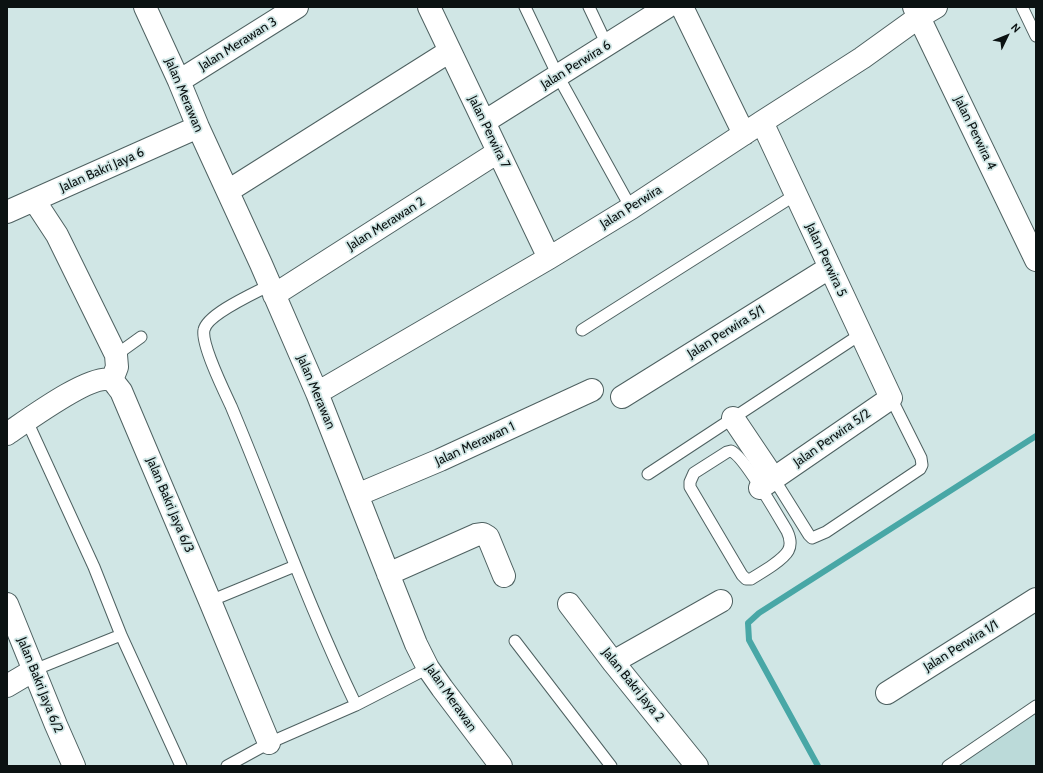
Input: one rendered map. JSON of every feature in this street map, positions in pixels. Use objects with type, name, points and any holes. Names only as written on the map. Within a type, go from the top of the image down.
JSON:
[{"type":"street","name":"Jalan Merawan","points":[[145,7],[317,393],[416,644],[428,668],[493,763]]},
{"type":"street","name":"Jalan Merawan 3","points":[[179,81],[297,7]]},
{"type":"street","name":"Jalan Perwira 7","points":[[429,7],[549,258]]},
{"type":"street","name":"Jalan Perwira 6","points":[[484,122],[667,7]]},
{"type":"street","points":[[682,7],[744,134]]},
{"type":"street","name":"Jalan Perwira","points":[[317,393],[549,258],[631,208],[862,58],[923,10]]},
{"type":"street","name":"Jalan Perwira 4","points":[[923,10],[1036,260]]},
{"type":"street","points":[[228,191],[450,51]]},
{"type":"street","name":"Jalan Perwira 5","points":[[762,122],[890,398]]},
{"type":"street","name":"Jalan Bakri Jaya 6","points":[[7,212],[198,127]]},
{"type":"street","name":"Jalan Merawan 2","points":[[272,290],[498,152]]},
{"type":"street","points":[[7,434],[55,402],[84,386],[94,381],[106,379],[112,380],[117,367],[116,355],[58,235],[34,200]]},
{"type":"street","name":"Jalan Perwira 5/1","points":[[622,397],[830,268]]},
{"type":"street","name":"Jalan Bakri Jaya 6/3","points":[[112,380],[121,392],[269,743]]},
{"type":"street","name":"Jalan Merawan 1","points":[[357,496],[440,460],[592,390]]},
{"type":"street","name":"Jalan Perwira 5/2","points":[[767,483],[890,398]]},
{"type":"street","points":[[733,418],[767,483]]},
{"type":"street","points":[[388,574],[476,535],[483,534],[488,537],[504,576]]},
{"type":"street","name":"Jalan Perwira 1/1","points":[[886,693],[1036,599]]},
{"type":"street","points":[[613,662],[721,601]]},
{"type":"street","name":"Jalan Bakri Jaya 6/2","points":[[7,604],[74,766]]},
{"type":"street","name":"Jalan Bakri Jaya 2","points":[[569,604],[613,662],[697,766]]},
{"type":"street","points":[[7,686],[34,670]]},
{"type":"lane","points":[[525,7],[558,76],[631,208]]},
{"type":"lane","points":[[589,7],[607,45]]},
{"type":"lane","points":[[1022,7],[1036,36]]},
{"type":"lane","points":[[582,330],[795,195]]},
{"type":"lane","points":[[272,290],[213,317],[206,324],[204,331],[207,350],[343,680],[356,705]]},
{"type":"lane","points":[[648,474],[861,334]]},
{"type":"lane","points":[[116,355],[141,337]]},
{"type":"lane","points":[[767,483],[790,538],[791,544],[784,557],[758,575],[746,579],[690,487],[690,482],[694,473],[727,452],[734,452],[767,483],[812,538],[826,532],[920,469],[922,465],[921,458],[890,398]]},
{"type":"lane","points":[[27,421],[94,567],[121,635],[181,766]]},
{"type":"lane","points":[[210,601],[296,566]]},
{"type":"lane","points":[[34,670],[121,635]]},
{"type":"lane","points":[[515,641],[611,766]]},
{"type":"lane","points":[[227,766],[269,743],[356,705],[428,668]]},
{"type":"lane","points":[[948,766],[1036,706]]},
{"type":"shaded area","points":[[1036,700],[1036,766],[939,766]]},
{"type":"waterway","points":[[818,766],[749,640],[748,623],[759,613],[1036,436]]}]
